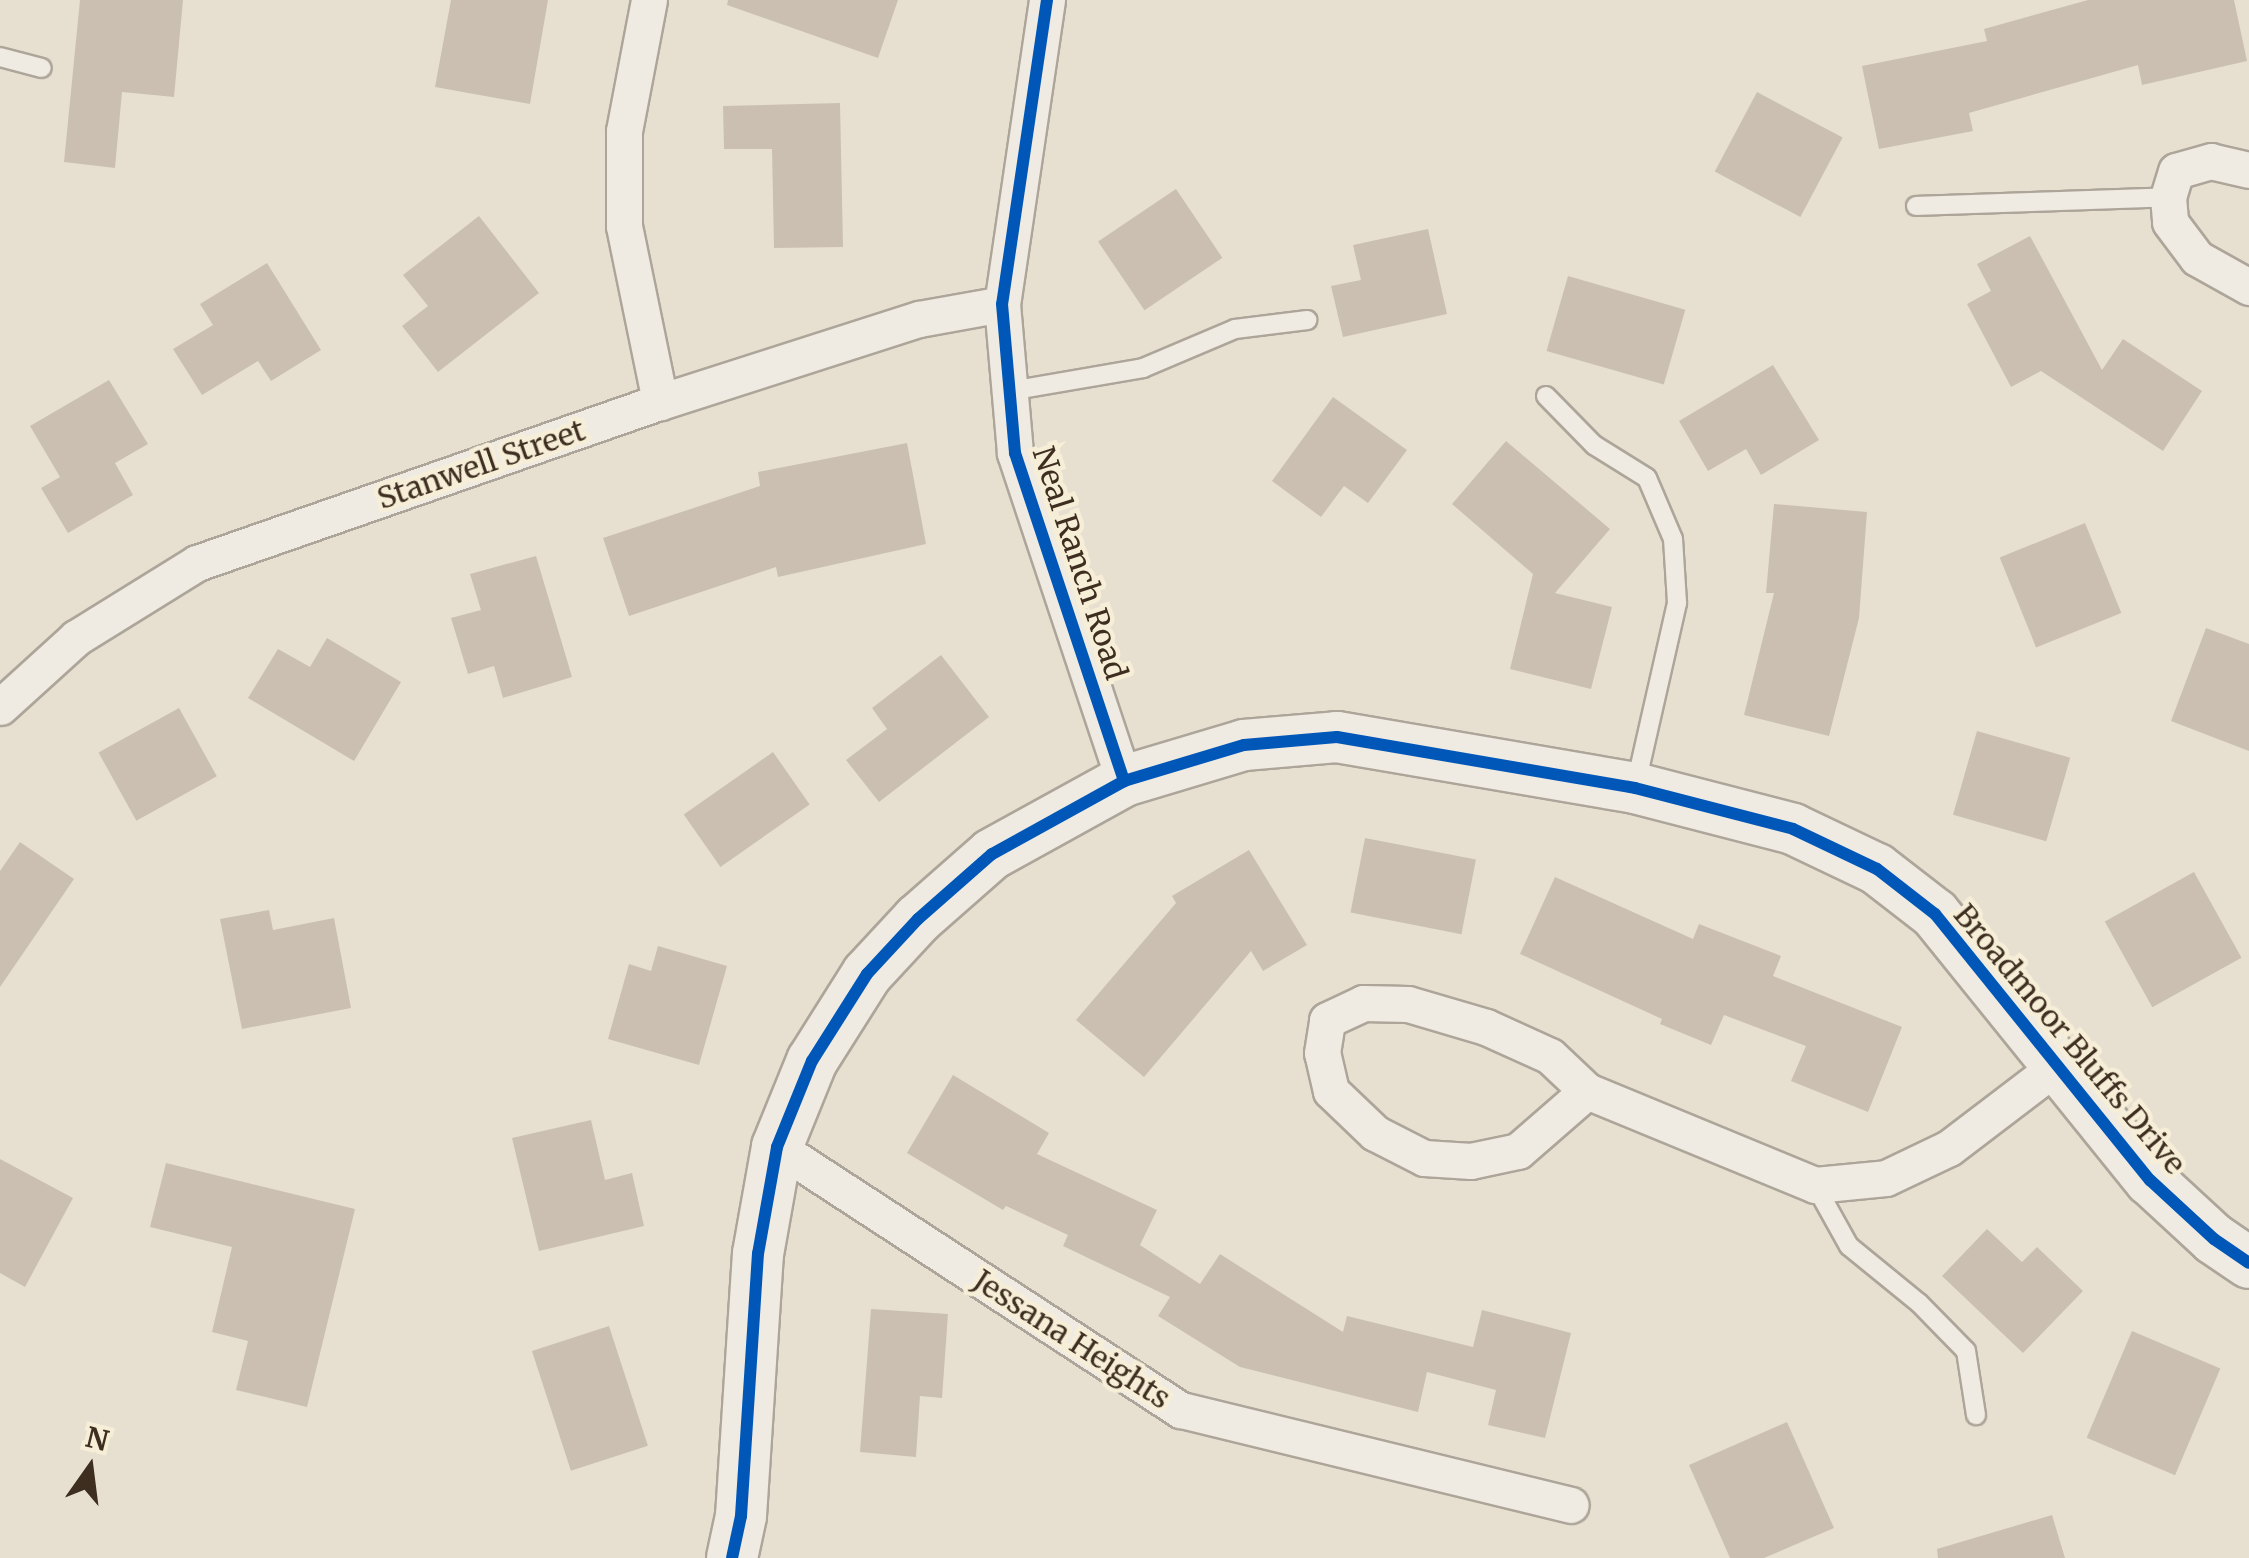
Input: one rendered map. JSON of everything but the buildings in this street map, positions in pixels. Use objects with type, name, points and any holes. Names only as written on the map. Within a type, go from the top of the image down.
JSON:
[{"type":"street","points":[[649,0],[624,132],[624,226],[660,402]]},
{"type":"street","name":"Neal Ranch Road","points":[[1046,0],[1002,304],[1016,453],[1124,781]]},
{"type":"street","points":[[2249,170],[2211,161],[2176,171],[2168,196],[2170,222],[2197,258],[2249,287]]},
{"type":"street","name":"Stanwell Street","points":[[0,706],[76,638],[197,563],[660,402],[919,319],[1002,304]]},
{"type":"street","name":"Broadmoor Bluffs Drive","points":[[732,1558],[741,1516],[758,1254],[777,1147],[812,1061],[867,974],[918,919],[992,854],[1124,781],[1244,745],[1337,737],[1635,788],[1793,828],[1876,869],[1934,914],[2150,1180],[2214,1239],[2249,1263]]},
{"type":"street","points":[[1587,1091],[1518,1151],[1471,1162],[1424,1158],[1375,1133],[1331,1092],[1322,1052],[1327,1020],[1363,1003],[1408,1004],[1486,1027],[1550,1056],[1587,1091],[1816,1184],[1886,1178],[1949,1148],[2058,1065]]},
{"type":"street","name":"Jessana Heights","points":[[777,1147],[1181,1410],[1571,1505]]},
{"type":"lane","points":[[0,57],[42,68]]},
{"type":"lane","points":[[1916,206],[2168,196]]},
{"type":"lane","points":[[1010,391],[1143,368],[1235,329],[1307,320]]},
{"type":"lane","points":[[1546,396],[1594,445],[1647,478],[1673,539],[1677,604],[1635,788]]},
{"type":"lane","points":[[1816,1184],[1849,1246],[1919,1302],[1966,1351],[1976,1415]]},
{"type":"cycle path","points":[[1047,0],[1002,304],[1015,453],[1124,781]]},
{"type":"cycle path","points":[[732,1558],[741,1516],[758,1254],[777,1147],[812,1061],[867,974],[918,919],[992,854],[1124,781],[1244,745],[1337,737],[1635,788],[1793,829],[1877,869],[1935,914],[2150,1180],[2214,1239],[2249,1263]]}]
